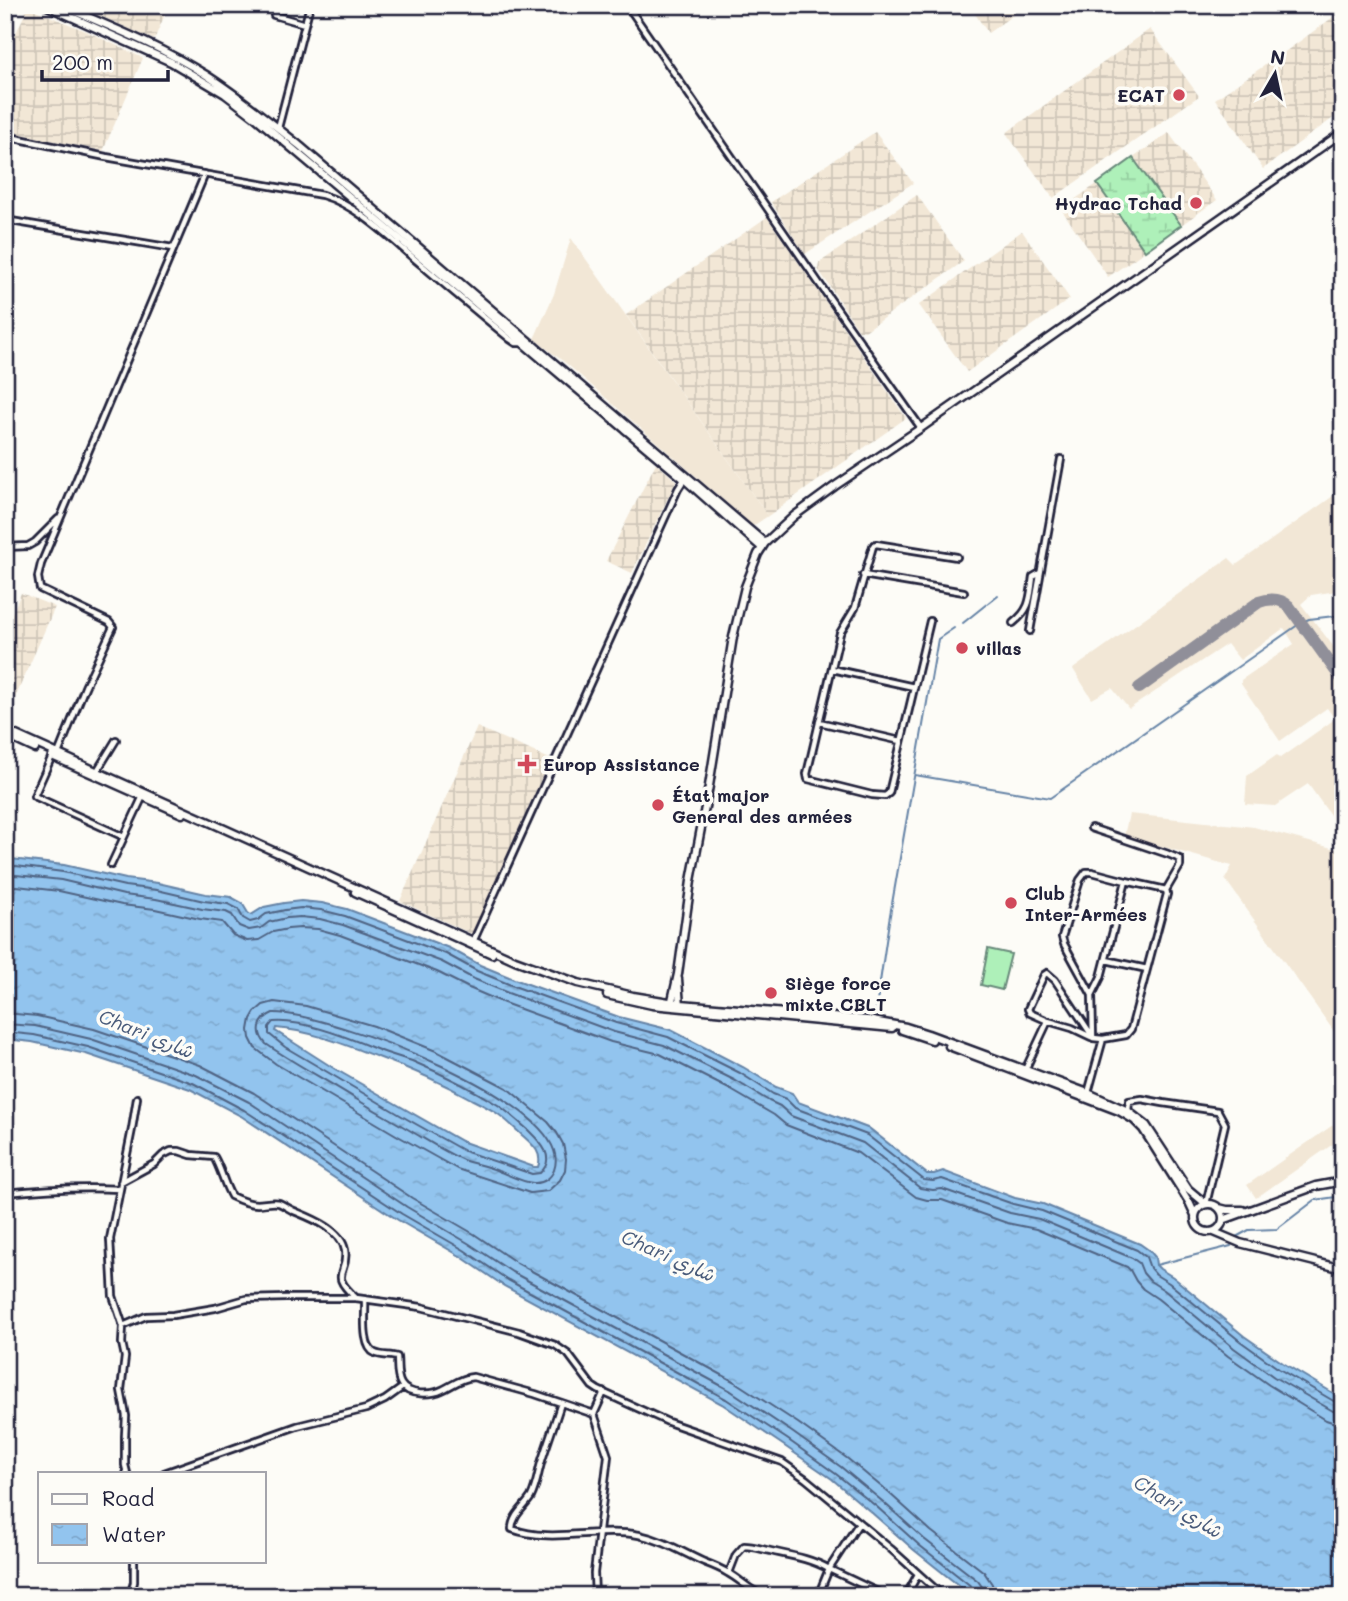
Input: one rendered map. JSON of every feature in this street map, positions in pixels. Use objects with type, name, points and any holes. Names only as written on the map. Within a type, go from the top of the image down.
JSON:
[{"type":"main road","points":[[45,5],[161,57],[225,94],[685,477],[757,539],[762,548]]},
{"type":"main road","points":[[60,5],[137,38],[204,73],[239,97],[523,341]]},
{"type":"main road","points":[[680,1006],[678,974],[691,881],[733,637],[745,587],[762,548],[794,516],[1343,132]]},
{"type":"main road","points":[[757,539],[772,537]]},
{"type":"main road","points":[[757,539],[762,548]]},
{"type":"main road","points":[[5,733],[556,980],[621,999],[905,1031],[1088,1093],[1128,1111],[1146,1125],[1188,1189],[1206,1204],[1235,1211],[1255,1208]]},
{"type":"main road","points":[[55,755],[97,771],[143,795]]},
{"type":"main road","points":[[472,942],[578,983],[671,1005]]},
{"type":"main road","points":[[657,1001],[677,987]]},
{"type":"main road","points":[[671,1005],[677,987]]},
{"type":"main road","points":[[677,987],[692,1004]]},
{"type":"main road","points":[[680,1006],[692,1004],[896,1025],[928,1034],[1028,1073],[1119,1111],[1134,1120],[1150,1138],[1189,1202],[1195,1215],[1195,1223],[1200,1229],[1206,1232],[1214,1231],[1240,1243],[1343,1269]]},
{"type":"main road","points":[[1214,1231],[1222,1222],[1255,1208],[1316,1186],[1343,1181]]},
{"type":"main road","points":[[1195,1215],[1199,1208],[1206,1204]]},
{"type":"main road","points":[[1217,1207],[1222,1213],[1222,1222],[1228,1237]]},
{"type":"street","points":[[276,5],[274,15],[305,24]]},
{"type":"street","points":[[278,128],[310,5]]},
{"type":"street","points":[[627,5],[921,428]]},
{"type":"street","points":[[5,136],[106,157],[322,195],[342,202],[394,241],[510,339],[516,343],[523,341]]},
{"type":"street","points":[[124,837],[34,796],[113,626],[40,589],[38,577],[41,564],[205,174]]},
{"type":"street","points":[[5,220],[173,248]]},
{"type":"street","points":[[1030,631],[1061,459]]},
{"type":"street","points":[[472,942],[685,477]]},
{"type":"street","points":[[5,547],[28,546],[61,516]]},
{"type":"street","points":[[930,621],[889,793],[885,796],[872,795],[808,779],[840,633],[855,608],[873,546],[876,544],[957,557]]},
{"type":"street","points":[[1013,623],[1023,615],[1029,605],[1033,577],[1041,573]]},
{"type":"street","points":[[863,575],[964,592]]},
{"type":"street","points":[[832,669],[914,687]]},
{"type":"street","points":[[819,722],[901,741]]},
{"type":"street","points":[[97,771],[117,740]]},
{"type":"street","points":[[111,864],[143,795]]},
{"type":"street","points":[[1091,828],[1178,858],[1180,861],[1180,866],[1166,891],[1163,912],[1130,1032],[1103,1039],[1093,1038],[1030,1013],[1028,1009],[1044,975],[1047,973],[1055,980],[1093,1038]]},
{"type":"street","points":[[1093,1038],[1092,995],[1062,937],[1080,880],[1086,872],[1092,872],[1166,891]]},
{"type":"street","points":[[1092,995],[1101,977],[1126,881]]},
{"type":"street","points":[[1106,960],[1147,969]]},
{"type":"street","points":[[1028,1073],[1048,1021]]},
{"type":"street","points":[[1088,1093],[1103,1039]]},
{"type":"street","points":[[127,1472],[127,1416],[121,1390],[125,1364],[123,1326],[113,1296],[110,1238],[137,1098]]},
{"type":"street","points":[[1128,1111],[1129,1101],[1142,1099],[1218,1111],[1225,1124],[1206,1204]]},
{"type":"street","points":[[121,1182],[154,1164],[168,1152],[179,1150],[191,1155],[213,1156],[231,1196],[253,1204],[278,1203],[310,1217],[337,1236],[344,1249],[345,1259],[340,1279],[356,1298]]},
{"type":"street","points":[[5,1193],[120,1189]]},
{"type":"street","points":[[123,1326],[146,1316],[173,1315],[242,1300],[356,1298],[438,1310],[537,1337],[568,1353],[592,1386],[668,1422],[782,1462],[859,1523],[943,1596]]},
{"type":"street","points":[[365,1300],[367,1346],[374,1353],[397,1357],[398,1374],[403,1387],[421,1393],[434,1393],[463,1378],[473,1377],[594,1414]]},
{"type":"street","points":[[167,1472],[297,1426],[366,1409],[403,1387]]},
{"type":"street","points":[[596,1596],[594,1573],[608,1456],[594,1414],[604,1392]]},
{"type":"street","points":[[561,1403],[535,1488],[526,1505],[515,1517],[512,1529],[544,1534],[628,1533],[660,1541],[729,1573],[750,1590],[764,1596]]},
{"type":"street","points":[[818,1596],[830,1569],[859,1523]]},
{"type":"street","points":[[729,1573],[740,1549],[748,1546],[789,1554],[821,1565],[886,1596]]},
{"type":"street","points":[[130,1596],[134,1582],[134,1562]]},
{"type":"street","points":[[906,1596],[918,1574]]},
{"type":"shaded area","points":[[76,5],[169,5],[154,40]]},
{"type":"shaded area","points":[[969,5],[1027,5],[988,33]]},
{"type":"shaded area","points":[[28,7],[143,58],[103,151],[5,131],[5,57]]},
{"type":"shaded area","points":[[1343,10],[1343,111],[1263,169],[1215,99]]},
{"type":"shaded area","points":[[1150,29],[1199,96],[1053,198],[1006,133]]},
{"type":"shaded area","points":[[875,132],[913,183],[805,254],[771,202]]},
{"type":"shaded area","points":[[1169,133],[1217,200],[1181,225],[1133,158]]},
{"type":"shaded area","points":[[1097,184],[1145,251],[1108,277],[1061,209]]},
{"type":"shaded area","points":[[917,195],[964,261],[865,331],[859,330],[818,269],[819,263]]},
{"type":"shaded area","points":[[767,217],[906,418],[768,516],[626,315]]},
{"type":"shaded area","points":[[1022,231],[1070,299],[967,372],[919,305]]},
{"type":"shaded area","points":[[571,238],[768,516],[753,526],[568,365],[534,339],[554,294]]},
{"type":"shaded area","points":[[656,463],[676,481],[632,573],[606,561]]},
{"type":"shaded area","points":[[1343,489],[1343,590],[1311,595],[1301,604],[1343,659],[1343,826],[1338,826],[1308,784],[1275,806],[1245,804],[1247,776],[1277,755],[1280,758],[1335,719],[1327,708],[1280,741],[1241,684],[1241,680],[1294,644],[1284,628],[1240,660],[1227,644],[1129,709],[1112,688],[1092,699],[1073,669],[1229,558],[1236,565]]},
{"type":"shaded area","points":[[21,593],[55,607],[7,716],[5,630]]},
{"type":"shaded area","points":[[477,727],[550,759],[472,934],[400,901]]},
{"type":"shaded area","points":[[1129,814],[1254,827],[1343,851],[1343,1044],[1225,879],[1232,866],[1124,836]]},
{"type":"shaded area","points":[[1343,1118],[1343,1137],[1256,1198],[1247,1185]]},
{"type":"green space","points":[[1133,158],[1181,225],[1145,251],[1097,184]]},
{"type":"green space","points":[[988,949],[1011,954],[1002,990],[981,985]]},
{"type":"water","name":"Chari شاري","points":[[11,859],[64,865],[231,897],[242,903],[251,915],[264,907],[301,901],[347,909],[449,948],[514,979],[619,1017],[671,1030],[792,1093],[798,1102],[870,1129],[927,1174],[943,1171],[1015,1198],[1043,1204],[1140,1244],[1155,1257],[1156,1265],[1160,1269],[1244,1336],[1343,1399],[1343,1596],[972,1596],[832,1479],[722,1404],[504,1286],[460,1256],[398,1220],[241,1116],[190,1089],[86,1054],[5,1039],[5,863]],"holes":[[[276,1028],[328,1039],[437,1081],[502,1117],[533,1146],[538,1153],[538,1167],[461,1141],[335,1069],[275,1031]]]},
{"type":"waterway","points":[[963,623],[998,595]]},
{"type":"waterway","points":[[915,775],[1050,798],[1302,622],[1343,615]]},
{"type":"waterway","points":[[875,1016],[938,639],[954,628]]},
{"type":"waterway","points":[[1236,1237],[1249,1230],[1277,1229],[1315,1200],[1343,1196]]},
{"type":"waterway","points":[[1156,1265],[1231,1246]]},
{"type":"taxiway","points":[[1139,688],[1259,602],[1271,599],[1282,601],[1289,606],[1343,681]]},
{"type":"place","name":"ECAT","points":[[1179,95]]},
{"type":"place","name":"Hydrac Tchad","points":[[1196,203]]},
{"type":"place","name":"villas","points":[[962,648]]},
{"type":"place","name":"Europ Assistance","points":[[527,764]]},
{"type":"place","name":"État major General des armées","points":[[658,805]]},
{"type":"place","name":"Club Inter-Armées","points":[[1011,903]]},
{"type":"place","name":"Siège force mixte CBLT","points":[[771,993]]}]
